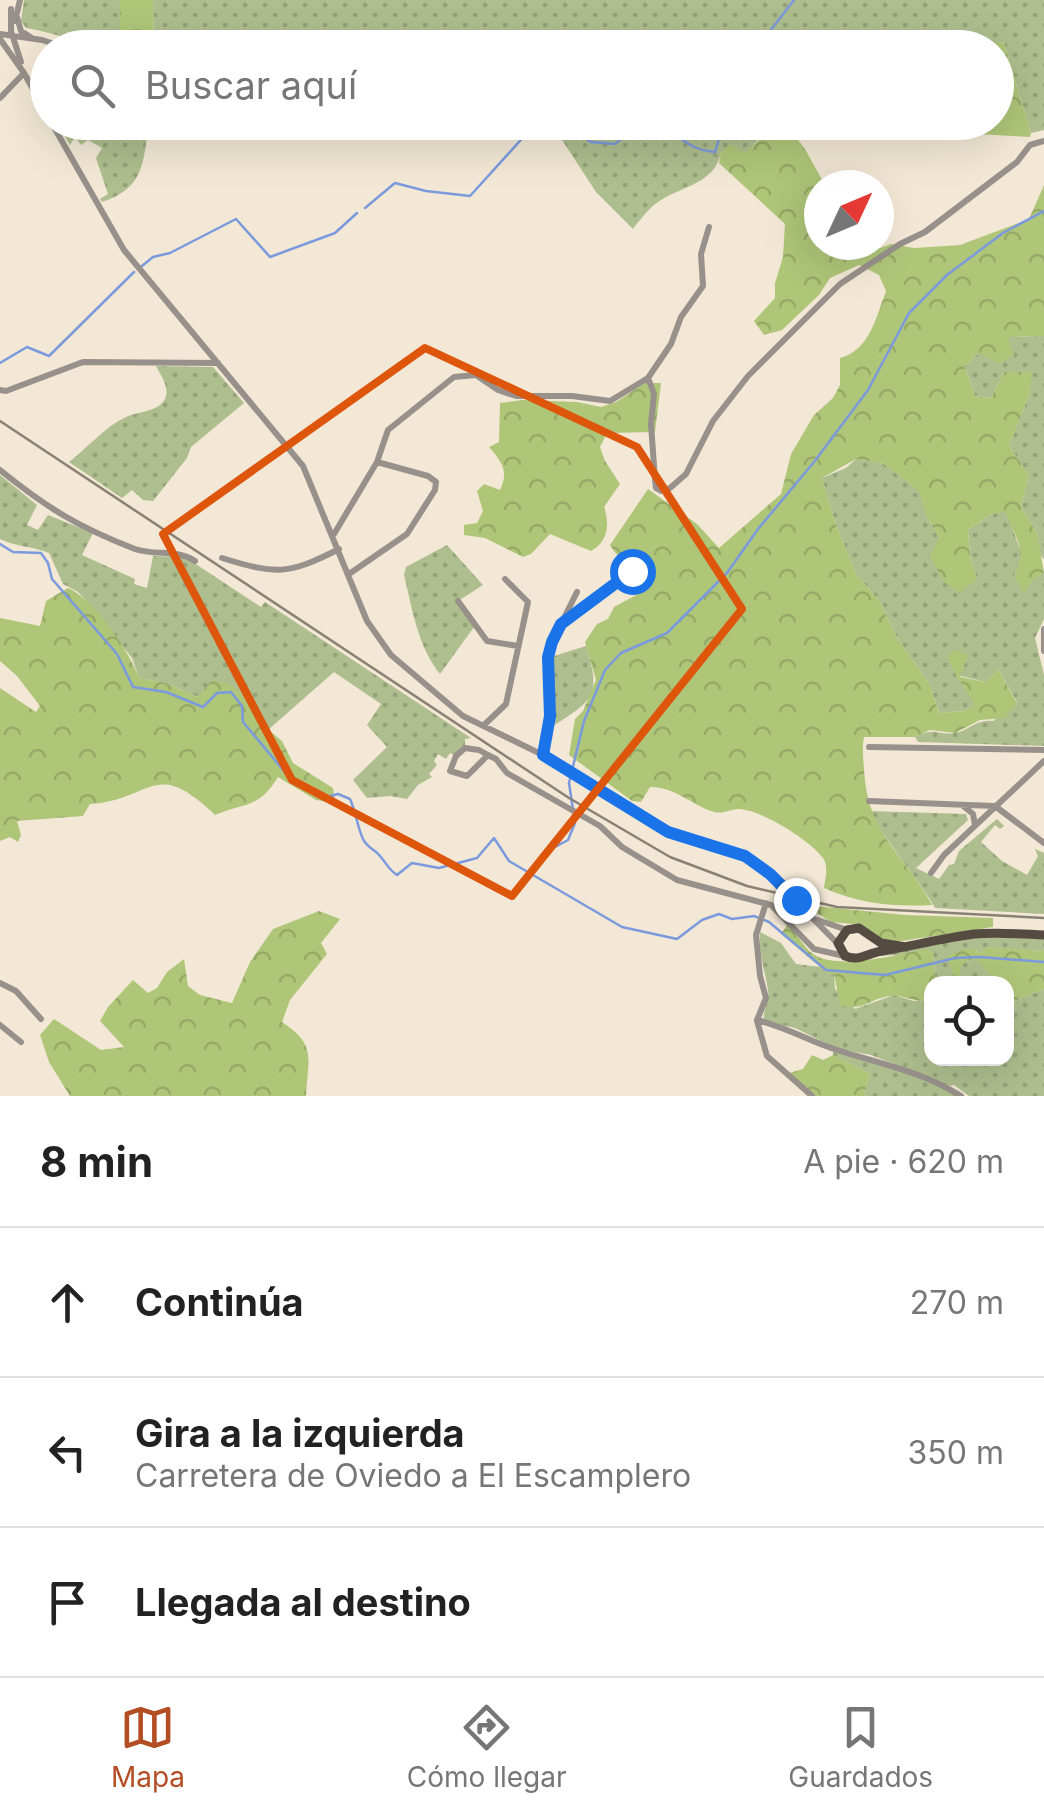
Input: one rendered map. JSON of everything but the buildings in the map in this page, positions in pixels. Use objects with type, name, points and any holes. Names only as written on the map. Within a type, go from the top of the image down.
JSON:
[{"type":"main road","points":[[906,947],[881,943],[859,928],[846,930],[838,945],[845,956],[860,959],[868,954],[978,934],[1044,935]]},
{"type":"main road","points":[[868,954],[869,935]]},
{"type":"street","points":[[16,4],[5,33],[30,84]]},
{"type":"street","points":[[5,33],[16,4]]},
{"type":"street","points":[[16,4],[21,31],[30,36]]},
{"type":"street","points":[[5,33],[30,37]]},
{"type":"street","points":[[24,73],[18,49],[30,39]]},
{"type":"street","points":[[0,98],[24,73]]},
{"type":"street","points":[[61,140],[124,250],[303,466],[378,640],[448,705],[482,726],[543,755],[668,832],[745,856],[770,874],[838,945],[824,954]]},
{"type":"street","points":[[648,378],[654,394],[650,424],[655,480],[660,492],[686,474],[714,421],[748,376],[840,284],[924,232],[1016,162],[1030,145],[1044,140]]},
{"type":"street","points":[[334,534],[377,462],[388,430],[454,377],[476,375],[498,390],[516,396],[610,401],[648,378],[703,286],[701,254],[709,227]]},
{"type":"street","points":[[0,390],[82,362],[218,363]]},
{"type":"street","points":[[349,574],[406,534],[435,490],[436,482],[428,476],[377,462]]},
{"type":"street","points":[[0,470],[66,520],[139,550],[184,554],[196,561]]},
{"type":"street","points":[[222,558],[274,572],[314,562],[339,549]]},
{"type":"street","points":[[561,624],[632,571]]},
{"type":"street","points":[[482,726],[506,704],[528,602],[505,578]]},
{"type":"street","points":[[543,755],[550,716],[548,657],[577,592]]},
{"type":"street","points":[[458,601],[487,641],[518,646]]},
{"type":"street","points":[[1044,628],[1044,651]]},
{"type":"street","points":[[870,747],[1044,750]]},
{"type":"street","points":[[488,755],[467,776],[450,771],[464,748],[480,750],[496,759],[507,773],[600,826],[622,847],[677,880],[766,903],[780,911],[814,950],[845,956]]},
{"type":"street","points":[[1027,750],[1034,756],[1036,768]]},
{"type":"street","points":[[930,872],[1044,761]]},
{"type":"street","points":[[868,801],[995,806],[1044,843]]},
{"type":"street","points":[[961,804],[973,814],[975,825]]},
{"type":"street","points":[[780,911],[790,910],[796,900]]},
{"type":"street","points":[[766,903],[756,935],[766,998],[757,1020],[767,1056],[812,1096]]},
{"type":"street","points":[[812,917],[846,930]]},
{"type":"street","points":[[0,983],[16,991],[41,1019]]},
{"type":"street","points":[[757,1020],[906,1070],[961,1096]]},
{"type":"street","points":[[0,1024],[21,1042]]},
{"type":"highlighted area","points":[[425,348],[637,447],[742,609],[512,896],[292,780],[163,534]]},
{"type":"green space","points":[[24,0],[120,0],[120,30],[34,30],[21,21]]},
{"type":"green space","points":[[120,0],[153,0],[154,30],[120,30]]},
{"type":"green space","points":[[153,0],[1044,0],[1044,130],[1031,133],[1014,76],[1014,30],[154,30]]},
{"type":"green space","points":[[1014,76],[1031,133],[1030,137],[1014,136]]},
{"type":"green space","points":[[88,140],[146,140],[134,181],[102,202],[100,199],[108,194],[96,158],[102,148]]},
{"type":"green space","points":[[562,140],[758,140],[746,154],[721,152],[703,179],[654,205],[633,229],[596,192]]},
{"type":"green space","points":[[759,140],[798,140],[805,149],[817,170],[804,170],[804,260],[894,260],[894,245],[914,248],[960,245],[1029,219],[1044,185],[1044,336],[1008,337],[1014,356],[999,363],[978,353],[965,367],[975,396],[991,398],[1004,372],[1032,372],[1030,393],[1009,446],[1029,475],[1021,507],[1037,533],[1044,573],[1032,580],[1024,593],[1014,576],[1020,551],[1005,511],[990,515],[968,530],[977,579],[960,593],[944,582],[930,556],[939,538],[919,491],[884,464],[856,459],[822,478],[856,574],[880,602],[897,638],[930,685],[939,713],[964,711],[975,705],[948,657],[954,650],[968,655],[960,677],[986,682],[998,669],[1017,703],[1005,718],[980,720],[955,733],[930,730],[915,737],[864,737],[864,768],[872,810],[879,827],[932,905],[877,903],[824,888],[823,858],[770,819],[746,810],[714,812],[659,788],[650,787],[641,802],[632,801],[569,755],[575,719],[583,711],[596,680],[585,642],[597,624],[608,619],[614,607],[649,588],[610,545],[648,489],[697,524],[719,548],[781,494],[791,454],[814,415],[833,398],[840,385],[840,358],[865,340],[886,291],[879,275],[859,265],[830,278],[819,295],[782,330],[764,335],[754,321],[775,298],[785,224],[719,163],[721,152],[730,144],[746,153]]},
{"type":"green space","points":[[1044,336],[1044,559],[1037,533],[1021,507],[1029,475],[1009,446],[1030,393],[1004,372],[991,398],[975,396],[965,367],[978,353],[1014,356],[1007,337]]},
{"type":"green space","points":[[156,366],[213,367],[244,403],[191,447],[187,458],[153,501],[143,500],[132,490],[122,498],[69,462],[119,421],[164,401],[166,388]]},
{"type":"green space","points":[[645,383],[661,383],[655,432],[607,433],[600,447],[620,484],[604,507],[606,532],[597,547],[591,551],[550,534],[523,557],[485,538],[464,535],[464,525],[477,523],[483,511],[477,491],[484,484],[500,490],[503,483],[503,467],[489,447],[499,442],[500,403],[577,402],[601,407]]},
{"type":"green space","points":[[856,459],[884,464],[920,491],[926,515],[939,538],[977,579],[968,530],[990,515],[1006,510],[1023,558],[1014,576],[1032,580],[1044,573],[1044,619],[1035,638],[1044,675],[1044,746],[918,742],[915,737],[928,732],[955,733],[993,721],[1017,702],[998,669],[986,682],[956,675],[976,705],[964,711],[939,713],[930,685],[897,638],[880,602],[856,574],[835,522],[822,478]]},
{"type":"green space","points":[[0,475],[37,505],[27,525],[38,530],[48,515],[93,533],[82,555],[147,588],[153,556],[185,557],[261,607],[265,602],[471,738],[465,739],[465,746],[446,759],[438,754],[434,761],[437,765],[429,774],[432,777],[418,785],[407,799],[367,798],[353,780],[387,747],[367,725],[381,704],[334,672],[268,730],[252,712],[250,702],[198,697],[166,683],[139,678],[132,658],[90,605],[63,584],[49,553],[0,539]]},
{"type":"green space","points":[[447,545],[483,585],[458,601],[474,627],[440,674],[421,640],[404,575],[406,567]]},
{"type":"green space","points":[[68,588],[89,603],[110,627],[139,678],[166,683],[198,697],[212,680],[228,683],[250,702],[259,722],[282,741],[293,763],[333,788],[335,803],[316,800],[278,777],[258,799],[215,815],[179,788],[153,786],[90,804],[83,816],[17,821],[21,835],[18,842],[10,837],[0,841],[0,688],[36,712],[40,706],[0,661],[0,618],[40,626],[46,601]]},
{"type":"green space","points":[[586,646],[593,676],[590,696],[550,728],[551,657]]},
{"type":"green space","points":[[869,811],[966,814],[968,820],[916,868],[939,879],[954,864],[959,851],[997,819],[1004,826],[1000,829],[995,825],[981,842],[1002,861],[1027,875],[1038,856],[1035,849],[1044,853],[1044,914],[935,908]]},
{"type":"green space","points":[[804,905],[993,918],[993,927],[895,942],[881,939],[863,925],[831,922]]},
{"type":"green space","points":[[319,911],[340,919],[321,943],[327,954],[290,1000],[282,1022],[306,1046],[306,1096],[70,1096],[49,1062],[40,1035],[54,1019],[101,1050],[124,1047],[100,1021],[108,1007],[133,980],[148,993],[157,988],[167,972],[184,959],[188,986],[200,995],[232,1003],[250,962],[273,929]]},
{"type":"green space","points":[[787,925],[813,954],[837,961],[869,960],[928,949],[933,953],[935,976],[924,976],[924,1001],[890,996],[861,1006],[840,1005],[834,974],[827,973],[781,934]]},
{"type":"green space","points":[[760,932],[781,943],[796,964],[820,967],[834,974],[835,989],[855,1009],[894,995],[924,1000],[924,1066],[1014,1066],[1014,1001],[1044,989],[1044,1096],[969,1096],[954,1085],[871,1055],[838,1049],[795,1028],[764,1021],[768,994]]},
{"type":"green space","points":[[977,937],[1044,938],[1044,951],[987,948],[979,953],[976,949],[966,961],[979,959],[994,976],[935,976],[933,953],[879,956],[866,961],[866,957]]},
{"type":"green space","points":[[987,947],[1044,951],[1044,989],[1014,1001],[1014,976],[993,976],[978,960],[966,961],[960,976],[953,975],[947,956],[965,949],[976,949],[979,953]]},
{"type":"green space","points":[[833,1050],[896,1068],[960,1096],[864,1096],[870,1074],[833,1055]]},
{"type":"green space","points":[[812,1055],[823,1060],[833,1055],[870,1074],[864,1096],[814,1096],[789,1073],[803,1069]]},
{"type":"waterway","points":[[771,30],[794,0]]},
{"type":"waterway","points":[[365,208],[395,183],[470,196],[521,140]]},
{"type":"waterway","points":[[588,140],[615,144],[620,140]]},
{"type":"waterway","points":[[683,140],[715,152],[719,140]]},
{"type":"waterway","points":[[534,871],[542,854],[568,840],[575,823],[569,783],[584,721],[605,670],[621,653],[667,633],[727,573],[868,390],[909,313],[947,275],[1003,233],[1044,211]]},
{"type":"waterway","points":[[142,266],[153,257],[170,253],[236,219],[270,257],[335,233],[357,213]]},
{"type":"waterway","points":[[0,363],[27,347],[49,356],[134,272]]},
{"type":"waterway","points":[[0,544],[13,552],[41,553],[52,579],[117,654],[133,687],[166,692],[203,707],[217,693],[231,692],[242,706],[243,722],[289,777],[323,798],[338,794],[350,799],[365,842],[397,875],[412,863],[439,868],[477,858],[494,838],[509,861],[622,927],[677,939],[702,920],[719,914],[732,919],[754,916],[769,922],[826,970],[885,975],[955,958],[1044,962]]},
{"type":"railway","points":[[0,421],[569,798],[670,857],[747,886],[837,907],[1044,918]]},
{"type":"route","points":[[632,571],[583,604],[561,624],[552,642],[548,657],[550,716],[543,755],[668,832],[729,850],[759,864],[796,900]]}]
